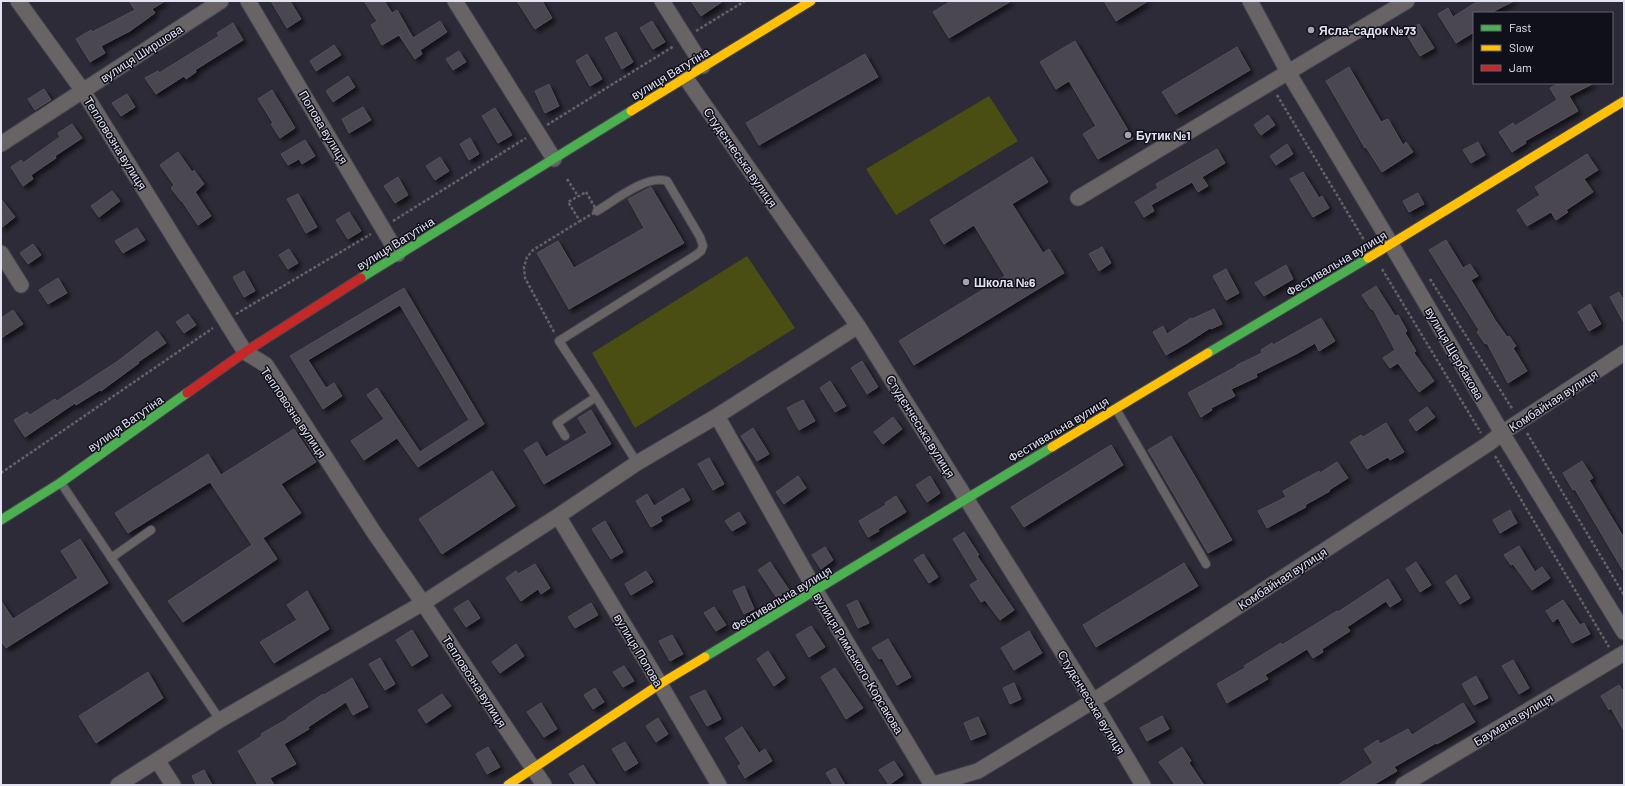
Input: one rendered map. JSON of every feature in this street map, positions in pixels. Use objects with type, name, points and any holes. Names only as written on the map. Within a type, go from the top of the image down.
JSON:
[{"type":"street","name":"Тепловозна вулиця","points":[[18,1],[83,91],[246,352],[266,365],[373,531],[423,602],[544,785]]},
{"type":"street","name":"вулиця Ширшова","points":[[1,144],[221,1]]},
{"type":"street","name":"Попова вулиця","points":[[248,1],[398,254]]},
{"type":"street","points":[[455,1],[554,159]]},
{"type":"street","points":[[662,1],[703,66]]},
{"type":"street","name":"вулиця Ватутіна","points":[[1,520],[60,483],[246,352],[398,254],[811,1]]},
{"type":"street","name":"вулиця Щербакова","points":[[1250,1],[1288,72],[1502,433],[1624,632]]},
{"type":"street","points":[[1078,198],[1407,1]]},
{"type":"street","name":"Студєнчеська вулиця","points":[[685,77],[858,326],[1093,701],[1143,785]]},
{"type":"street","name":"Фестивальна вулиця","points":[[508,785],[660,684],[816,591],[966,498],[1391,244],[1624,101]]},
{"type":"street","points":[[1,253],[22,285]]},
{"type":"street","points":[[118,785],[220,720],[423,602],[558,516],[637,463],[717,416],[858,326]]},
{"type":"street","name":"Комбайная вулиця","points":[[931,785],[978,771],[1093,701],[1488,444],[1502,433],[1624,353]]},
{"type":"street","name":"вулиця Римського-Корсакова","points":[[717,416],[816,591],[931,785]]},
{"type":"street","name":"вулиця Попова","points":[[558,516],[660,684],[719,785]]},
{"type":"street","name":"Баумана вулиця","points":[[1402,785],[1620,656]]},
{"type":"street","points":[[157,760],[173,785]]},
{"type":"lane","points":[[597,210],[643,184],[653,180],[662,179],[667,181],[700,237],[703,246],[701,251],[696,255],[559,341],[637,463]]},
{"type":"lane","points":[[566,436],[557,423],[596,398]]},
{"type":"lane","points":[[1116,408],[1206,564]]},
{"type":"lane","points":[[60,483],[220,720]]},
{"type":"lane","points":[[111,558],[151,530]]},
{"type":"path","points":[[1,473],[226,320],[383,227],[745,1]]},
{"type":"path","points":[[1270,83],[1488,444],[1620,656]]},
{"type":"path","points":[[567,179],[578,196]]},
{"type":"path","points":[[559,341],[525,278],[524,267],[527,257],[533,250],[580,221],[597,210],[586,192],[568,202],[580,221]]},
{"type":"path","points":[[1428,276],[1520,422],[1624,595]]},
{"type":"shaded area","points":[[989,96],[1018,141],[896,215],[866,169]]},
{"type":"shaded area","points":[[747,256],[795,328],[635,428],[592,353]]},
{"type":"building","points":[[129,1],[165,1],[152,9],[155,13],[130,31],[101,46],[105,53],[90,62],[76,39],[91,30],[92,32],[135,10]]},
{"type":"building","points":[[271,1],[290,1],[301,19],[287,28]]},
{"type":"building","points":[[364,1],[384,1],[392,13],[397,10],[413,38],[440,21],[447,32],[420,50],[422,54],[415,59],[399,35],[382,45],[371,25],[377,21]]},
{"type":"building","points":[[517,1],[542,1],[552,18],[535,29]]},
{"type":"building","points":[[691,1],[723,1],[701,16]]},
{"type":"building","points":[[951,1],[1011,1],[949,38],[933,12]]},
{"type":"building","points":[[1104,1],[1148,1],[1116,21]]},
{"type":"building","points":[[1478,1],[1514,1],[1492,12],[1473,12],[1473,33],[1456,43],[1438,14],[1448,8],[1453,17]]},
{"type":"building","points":[[652,21],[665,42],[653,49],[640,28]]},
{"type":"building","points":[[233,23],[243,40],[195,70],[196,72],[186,79],[184,76],[156,94],[145,78],[158,71],[159,73],[219,36],[217,33]]},
{"type":"building","points":[[1419,24],[1434,48],[1420,56],[1405,32]]},
{"type":"building","points":[[616,32],[633,62],[622,69],[605,38]]},
{"type":"building","points":[[1075,41],[1133,139],[1098,159],[1083,134],[1096,126],[1069,81],[1056,89],[1040,62]]},
{"type":"building","points":[[334,45],[341,55],[316,71],[310,61]]},
{"type":"building","points":[[1237,47],[1250,70],[1176,114],[1162,92]]},
{"type":"building","points":[[459,51],[466,62],[453,70],[446,59]]},
{"type":"building","points":[[587,54],[602,79],[590,86],[576,61]]},
{"type":"building","points":[[865,54],[878,77],[759,145],[746,123]]},
{"type":"building","points":[[1349,67],[1381,122],[1388,119],[1403,145],[1406,142],[1413,152],[1382,172],[1366,147],[1365,148],[1326,81]]},
{"type":"building","points":[[348,76],[355,87],[333,102],[326,91]]},
{"type":"building","points":[[549,84],[559,106],[545,113],[535,91]]},
{"type":"building","points":[[1557,84],[1592,84],[1569,96],[1578,111],[1525,141],[1526,143],[1512,152],[1499,132],[1513,123],[1515,126],[1557,100],[1550,88]]},
{"type":"building","points":[[44,89],[51,100],[35,110],[28,99]]},
{"type":"building","points":[[272,90],[295,128],[280,138],[271,124],[273,123],[258,99]]},
{"type":"building","points":[[127,94],[135,107],[121,116],[112,103]]},
{"type":"building","points":[[363,107],[371,120],[349,133],[342,119]]},
{"type":"building","points":[[495,108],[512,135],[498,143],[482,116]]},
{"type":"building","points":[[1268,115],[1275,125],[1261,135],[1254,125]]},
{"type":"building","points":[[72,124],[82,138],[55,156],[56,158],[31,175],[33,179],[23,186],[11,167],[21,160],[23,163],[60,137],[58,133]]},
{"type":"building","points":[[470,138],[479,154],[469,160],[460,144]]},
{"type":"building","points":[[305,140],[315,156],[302,164],[299,159],[288,165],[281,154]]},
{"type":"building","points":[[1478,142],[1485,155],[1471,163],[1463,150]]},
{"type":"building","points":[[1287,144],[1293,154],[1276,165],[1270,156]]},
{"type":"building","points":[[1217,149],[1225,163],[1202,177],[1208,186],[1198,192],[1192,182],[1151,205],[1154,211],[1144,217],[1135,202],[1158,188],[1156,184]]},
{"type":"building","points":[[178,152],[192,172],[194,170],[204,184],[195,192],[211,216],[198,225],[182,201],[171,188],[174,185],[160,165]]},
{"type":"building","points":[[1587,154],[1598,170],[1584,179],[1593,192],[1566,210],[1568,212],[1556,220],[1551,212],[1527,226],[1517,210],[1540,195],[1535,187]]},
{"type":"building","points":[[440,157],[449,171],[435,180],[426,166]]},
{"type":"building","points":[[1032,157],[1048,182],[1012,204],[1043,253],[1049,249],[1064,273],[914,365],[899,341],[1005,276],[974,225],[944,244],[930,220]]},
{"type":"building","points":[[1303,172],[1319,198],[1322,196],[1329,208],[1313,217],[1290,179]]},
{"type":"building","points":[[398,177],[408,195],[395,203],[384,186]]},
{"type":"building","points":[[651,187],[684,243],[569,309],[537,253],[558,241],[574,268],[644,228],[628,199]]},
{"type":"building","points":[[112,191],[120,201],[99,217],[91,206]]},
{"type":"building","points":[[1418,193],[1424,204],[1409,212],[1403,201]]},
{"type":"building","points":[[298,194],[317,227],[306,233],[287,199]]},
{"type":"building","points":[[1,199],[15,217],[1,228]]},
{"type":"building","points":[[349,212],[361,231],[348,239],[336,220]]},
{"type":"building","points":[[137,228],[145,240],[123,253],[115,241]]},
{"type":"building","points":[[1446,240],[1463,268],[1470,264],[1478,276],[1471,280],[1495,320],[1507,337],[1509,336],[1516,346],[1513,348],[1527,371],[1508,383],[1487,343],[1485,344],[1477,332],[1479,330],[1429,250]]},
{"type":"building","points":[[33,244],[41,255],[28,264],[20,253]]},
{"type":"building","points":[[1102,247],[1111,263],[1099,271],[1089,254]]},
{"type":"building","points":[[289,249],[298,263],[288,269],[279,255]]},
{"type":"building","points":[[1286,265],[1293,279],[1264,296],[1255,283]]},
{"type":"building","points":[[1226,269],[1239,293],[1226,300],[1213,276]]},
{"type":"building","points":[[244,271],[255,291],[244,297],[233,277]]},
{"type":"building","points":[[58,278],[67,293],[48,304],[39,290]]},
{"type":"building","points":[[1376,286],[1395,316],[1398,315],[1407,331],[1405,333],[1416,351],[1414,353],[1434,381],[1419,392],[1398,363],[1390,368],[1383,358],[1395,350],[1373,309],[1371,309],[1362,295]]},
{"type":"building","points":[[404,288],[484,424],[418,467],[397,438],[364,460],[351,441],[384,419],[367,395],[377,388],[420,452],[469,420],[400,305],[308,360],[326,388],[334,383],[342,396],[323,409],[290,356]]},
{"type":"building","points":[[1619,292],[1624,301],[1624,323],[1610,297]]},
{"type":"building","points":[[1590,304],[1601,324],[1589,331],[1578,312]]},
{"type":"building","points":[[1214,309],[1222,324],[1211,329],[1210,328],[1166,355],[1153,332],[1163,326],[1167,334],[1191,318],[1192,319]]},
{"type":"building","points":[[13,310],[23,324],[1,338],[1,318]]},
{"type":"building","points":[[188,314],[196,325],[184,333],[176,322]]},
{"type":"building","points":[[1321,318],[1335,341],[1319,351],[1315,343],[1256,374],[1257,377],[1231,389],[1235,396],[1211,408],[1212,410],[1201,417],[1188,393],[1237,365],[1262,353],[1261,350],[1272,343],[1273,345]]},
{"type":"building","points":[[157,331],[166,343],[138,362],[139,363],[101,391],[100,390],[76,405],[75,403],[25,437],[14,420],[27,412],[30,415],[55,399],[57,401],[118,361]]},
{"type":"building","points":[[862,361],[878,387],[867,394],[851,368]]},
{"type":"building","points":[[830,381],[846,406],[835,412],[820,388]]},
{"type":"building","points":[[803,400],[815,421],[799,430],[787,408]]},
{"type":"building","points":[[1427,407],[1435,417],[1416,431],[1409,420]]},
{"type":"building","points":[[591,410],[611,444],[544,484],[524,450],[537,442],[546,457],[587,433],[578,418]]},
{"type":"building","points":[[893,417],[902,429],[883,444],[874,432]]},
{"type":"building","points":[[1386,423],[1404,452],[1390,460],[1388,457],[1367,469],[1350,442],[1361,435],[1363,437]]},
{"type":"building","points":[[753,428],[769,454],[757,461],[741,436]]},
{"type":"building","points":[[294,429],[316,462],[281,484],[301,513],[263,538],[277,559],[183,622],[168,601],[252,545],[210,482],[128,533],[115,513],[208,454],[221,475]]},
{"type":"building","points":[[1171,436],[1232,540],[1208,553],[1148,450]]},
{"type":"building","points":[[1111,445],[1123,465],[1024,527],[1011,507]]},
{"type":"building","points":[[709,458],[724,484],[713,490],[698,464]]},
{"type":"building","points":[[1582,461],[1593,478],[1589,480],[1624,538],[1624,572],[1575,489],[1573,490],[1563,473]]},
{"type":"building","points":[[1337,462],[1348,478],[1329,490],[1330,491],[1305,505],[1306,507],[1267,528],[1258,511],[1286,497],[1283,491],[1319,471],[1320,473]]},
{"type":"building","points":[[492,471],[515,506],[442,554],[419,519]]},
{"type":"building","points":[[798,476],[806,488],[784,504],[776,492]]},
{"type":"building","points":[[930,476],[940,493],[927,502],[916,485]]},
{"type":"building","points":[[683,488],[690,500],[660,517],[662,521],[651,527],[636,501],[647,494],[654,506]]},
{"type":"building","points":[[896,496],[906,512],[868,537],[859,521],[886,505],[885,503]]},
{"type":"building","points":[[1510,510],[1517,523],[1500,533],[1493,520]]},
{"type":"building","points":[[739,512],[746,523],[732,531],[725,521]]},
{"type":"building","points":[[605,521],[623,552],[611,559],[592,529]]},
{"type":"building","points":[[964,532],[979,555],[977,556],[1014,610],[1000,620],[985,600],[981,602],[970,585],[978,580],[953,539]]},
{"type":"building","points":[[80,539],[108,583],[6,648],[1,641],[1,601],[13,619],[78,578],[61,551]]},
{"type":"building","points":[[1519,546],[1535,572],[1542,567],[1550,578],[1532,590],[1513,564],[1511,565],[1504,555]]},
{"type":"building","points":[[825,547],[833,560],[821,569],[812,555]]},
{"type":"building","points":[[923,554],[938,577],[929,583],[914,560]]},
{"type":"building","points":[[770,562],[789,590],[777,598],[758,570]]},
{"type":"building","points":[[1416,562],[1431,585],[1420,592],[1406,569]]},
{"type":"building","points":[[1184,563],[1198,586],[1096,647],[1083,625]]},
{"type":"building","points":[[535,564],[550,588],[541,594],[538,589],[521,601],[506,578],[516,571],[518,574]]},
{"type":"building","points":[[646,571],[653,582],[631,595],[625,584]]},
{"type":"building","points":[[1456,575],[1470,598],[1460,604],[1446,582]]},
{"type":"building","points":[[1388,579],[1401,600],[1390,607],[1386,601],[1347,627],[1350,631],[1322,649],[1323,652],[1313,658],[1307,649],[1265,675],[1268,679],[1227,703],[1217,684],[1245,668],[1244,666],[1281,643],[1282,645],[1337,611],[1338,612]]},
{"type":"building","points":[[744,586],[754,609],[744,614],[733,591]]},
{"type":"building","points":[[307,591],[329,629],[274,663],[260,642],[297,620],[287,605]]},
{"type":"building","points":[[468,600],[480,618],[466,627],[454,609]]},
{"type":"building","points":[[857,600],[869,623],[858,628],[847,605]]},
{"type":"building","points":[[1563,600],[1580,625],[1584,623],[1590,634],[1572,643],[1558,618],[1553,622],[1546,611]]},
{"type":"building","points":[[591,603],[598,615],[575,628],[568,617]]},
{"type":"building","points":[[714,607],[726,625],[716,631],[704,613]]},
{"type":"building","points":[[811,626],[825,647],[809,657],[796,635]]},
{"type":"building","points":[[412,630],[428,656],[412,666],[396,640]]},
{"type":"building","points":[[1029,631],[1042,653],[1014,670],[1001,648]]},
{"type":"building","points":[[672,635],[683,654],[670,661],[659,641]]},
{"type":"building","points":[[888,639],[911,677],[897,685],[882,658],[879,659],[872,648]]},
{"type":"building","points":[[516,644],[524,656],[500,673],[492,662]]},
{"type":"building","points":[[768,651],[785,678],[774,686],[757,659]]},
{"type":"building","points":[[380,658],[395,684],[385,690],[369,664]]},
{"type":"building","points":[[1513,660],[1529,688],[1519,694],[1502,666]]},
{"type":"building","points":[[624,666],[634,681],[623,687],[613,672]]},
{"type":"building","points":[[835,668],[863,708],[846,719],[821,677]]},
{"type":"building","points":[[148,672],[163,698],[96,743],[79,716]]},
{"type":"building","points":[[1476,676],[1488,698],[1474,705],[1462,684]]},
{"type":"building","points":[[352,678],[368,707],[353,715],[346,702],[308,727],[309,729],[284,744],[296,764],[270,778],[274,785],[258,785],[238,751],[262,736],[261,734],[287,719],[323,694],[324,695]]},
{"type":"building","points":[[1014,683],[1021,699],[1010,704],[1003,688]]},
{"type":"building","points":[[1619,685],[1624,692],[1624,731],[1611,708],[1609,710],[1601,696]]},
{"type":"building","points":[[595,688],[604,702],[593,709],[584,695]]},
{"type":"building","points":[[705,690],[721,719],[707,726],[690,697]]},
{"type":"building","points":[[442,694],[451,706],[426,723],[418,710]]},
{"type":"building","points":[[541,703],[557,729],[544,737],[527,712]]},
{"type":"building","points":[[1463,703],[1475,722],[1394,767],[1397,771],[1373,785],[1338,785],[1373,763],[1364,749],[1378,740],[1380,744],[1408,729],[1412,735]]},
{"type":"building","points":[[1162,716],[1169,729],[1147,741],[1140,728]]},
{"type":"building","points":[[978,717],[986,734],[971,740],[964,723]]},
{"type":"building","points":[[658,718],[668,734],[656,742],[646,726]]},
{"type":"building","points":[[742,727],[759,753],[765,749],[772,761],[745,778],[738,766],[741,764],[725,738]]},
{"type":"building","points":[[625,742],[638,763],[625,771],[612,749]]},
{"type":"building","points":[[488,747],[500,767],[487,774],[476,754]]},
{"type":"building","points":[[1182,747],[1191,761],[1189,763],[1204,785],[1175,785],[1159,762]]},
{"type":"building","points":[[894,761],[903,775],[889,785],[879,770]]},
{"type":"building","points":[[583,765],[596,785],[576,785],[569,774]]},
{"type":"building","points":[[835,768],[845,785],[833,785],[826,773]]},
{"type":"building","points":[[204,770],[212,785],[196,785],[192,776]]},
{"type":"traffic: fast","points":[[361,278],[631,111]]},
{"type":"traffic: fast","points":[[1208,353],[1368,258]]},
{"type":"traffic: fast","points":[[1,520],[60,483],[187,393]]},
{"type":"traffic: fast","points":[[705,657],[1052,447]]},
{"type":"traffic: slow","points":[[631,111],[811,1]]},
{"type":"traffic: slow","points":[[1368,258],[1624,101]]},
{"type":"traffic: slow","points":[[1052,447],[1208,353]]},
{"type":"traffic: slow","points":[[508,785],[660,684],[705,657]]},
{"type":"traffic: jam","points":[[187,393],[245,352],[361,278]]},
{"type":"place","name":"Ясла-садок №73","points":[[1311,30]]},
{"type":"place","name":"Бутик №1","points":[[1128,135]]},
{"type":"place","name":"Школа №6","points":[[966,282]]}]
